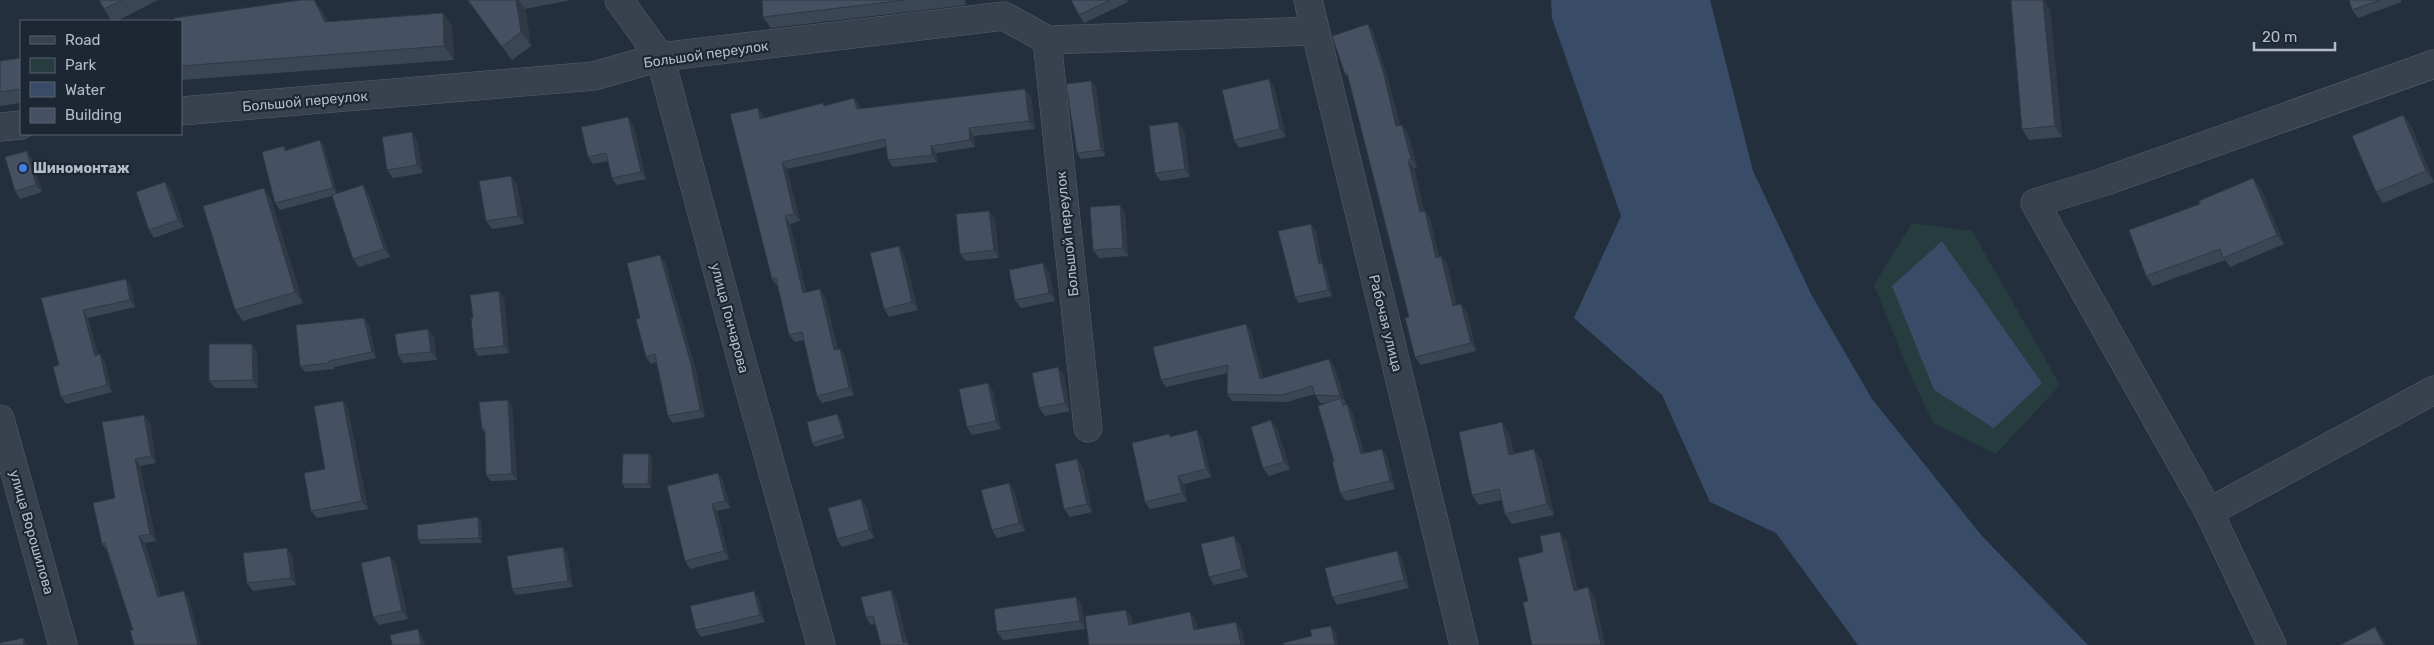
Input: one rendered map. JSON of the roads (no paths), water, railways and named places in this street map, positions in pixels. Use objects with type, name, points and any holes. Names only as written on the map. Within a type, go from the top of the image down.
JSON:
[{"type":"street","name":"улица Гончарова","points":[[619,0],[660,57],[821,645]]},
{"type":"street","name":"Рабочая улица","points":[[1308,0],[1464,645]]},
{"type":"street","name":"Большой переулок","points":[[182,112],[594,76],[660,57],[1002,8],[1047,40],[1088,428]]},
{"type":"street","points":[[1047,40],[1315,32]]},
{"type":"street","points":[[2272,645],[2209,512],[2035,203],[2103,182],[2434,64]]},
{"type":"street","points":[[0,127],[20,125]]},
{"type":"street","points":[[2209,512],[2434,390]]},
{"type":"street","name":"улица Ворошилова","points":[[0,419],[63,645]]},
{"type":"water","points":[[1551,0],[1710,0],[1753,171],[1811,294],[1872,399],[1982,536],[2088,645],[1858,645],[1776,533],[1710,502],[1662,395],[1574,318],[1621,216],[1552,18]]},
{"type":"water","points":[[1942,241],[2042,383],[1994,428],[1934,390],[1892,286]]},
{"type":"place","name":"Шиномонтаж","points":[[23,168]]}]
